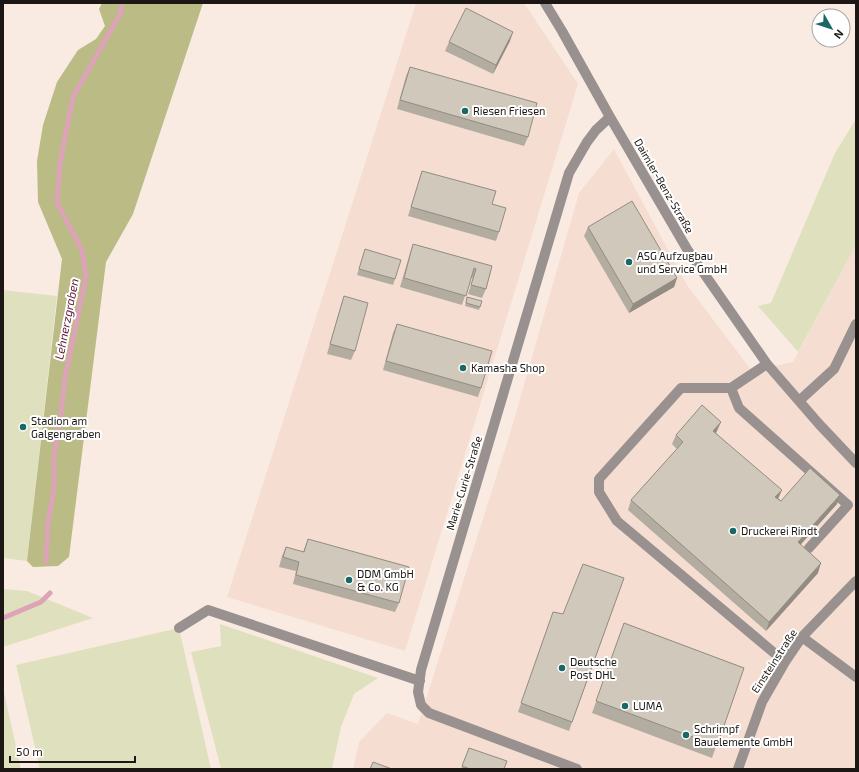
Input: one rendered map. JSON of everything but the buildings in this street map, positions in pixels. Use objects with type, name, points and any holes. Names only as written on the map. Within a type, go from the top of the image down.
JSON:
[{"type":"street","name":"Daimler-Benz-Straße","points":[[545,3],[687,249],[767,364],[856,463]]},
{"type":"street","name":"Marie-Curie-Straße","points":[[577,769],[429,713],[421,705],[418,692],[421,670],[569,173],[587,142],[596,130],[610,117]]},
{"type":"street","points":[[799,400],[834,369],[856,324]]},
{"type":"street","points":[[767,364],[731,388],[681,388],[599,479],[599,492],[617,521],[785,662]]},
{"type":"street","points":[[731,388],[739,408],[848,505],[809,548]]},
{"type":"street","name":"Einsteinstraße","points":[[738,769],[762,702],[785,662],[802,637],[856,581]]},
{"type":"street","points":[[179,628],[208,610],[420,681]]},
{"type":"street","points":[[802,637],[856,677]]},
{"type":"shaded area","points":[[416,3],[524,3],[578,84],[405,651],[227,597]]},
{"type":"shaded area","points":[[614,149],[687,285],[752,371],[793,362],[856,245],[856,769],[353,769],[359,742],[387,713],[418,724],[511,430],[579,193]]},
{"type":"green space","points":[[102,3],[203,3],[133,214],[106,262],[69,557],[58,566],[33,567],[27,561],[62,259],[38,202],[37,161],[43,125],[57,82],[78,50],[96,39],[105,26],[99,9]]},
{"type":"green space","points":[[856,119],[856,245],[798,352],[758,306],[771,303],[835,153]]},
{"type":"green space","name":"Stadion am Galgengraben","points":[[3,290],[57,296],[27,561],[3,558]]},
{"type":"green space","points":[[3,589],[27,591],[93,618],[3,647]]},
{"type":"green space","points":[[220,624],[378,678],[354,694],[341,727],[332,769],[221,769],[191,652],[221,646]]},
{"type":"green space","points":[[179,628],[211,769],[40,769],[16,665]]},
{"type":"green space","points":[[3,688],[21,769],[3,769]]},
{"type":"waterway","name":"Lehnerzgraben","points":[[46,562],[48,522],[54,489],[54,456],[65,378],[86,276],[82,250],[57,203],[60,163],[73,97],[120,14],[122,3]]},
{"type":"waterway","name":"Lehnerzgraben","points":[[3,618],[41,602],[50,593]]},
{"type":"place","name":"Riesen Friesen","points":[[465,111]]},
{"type":"place","name":"ASG Aufzugbau und Service GmbH","points":[[629,262]]},
{"type":"place","name":"Kamasha Shop","points":[[463,368]]},
{"type":"place","name":"Stadion am Galgengraben","points":[[23,427]]},
{"type":"place","name":"Druckerei Rindt","points":[[733,531]]},
{"type":"place","name":"DDM GmbH & Co. KG","points":[[349,580]]},
{"type":"place","name":"Deutsche Post DHL","points":[[562,668]]},
{"type":"place","name":"LUMA","points":[[625,706]]},
{"type":"place","name":"Schrimpf Bauelemente GmbH","points":[[686,735]]}]
